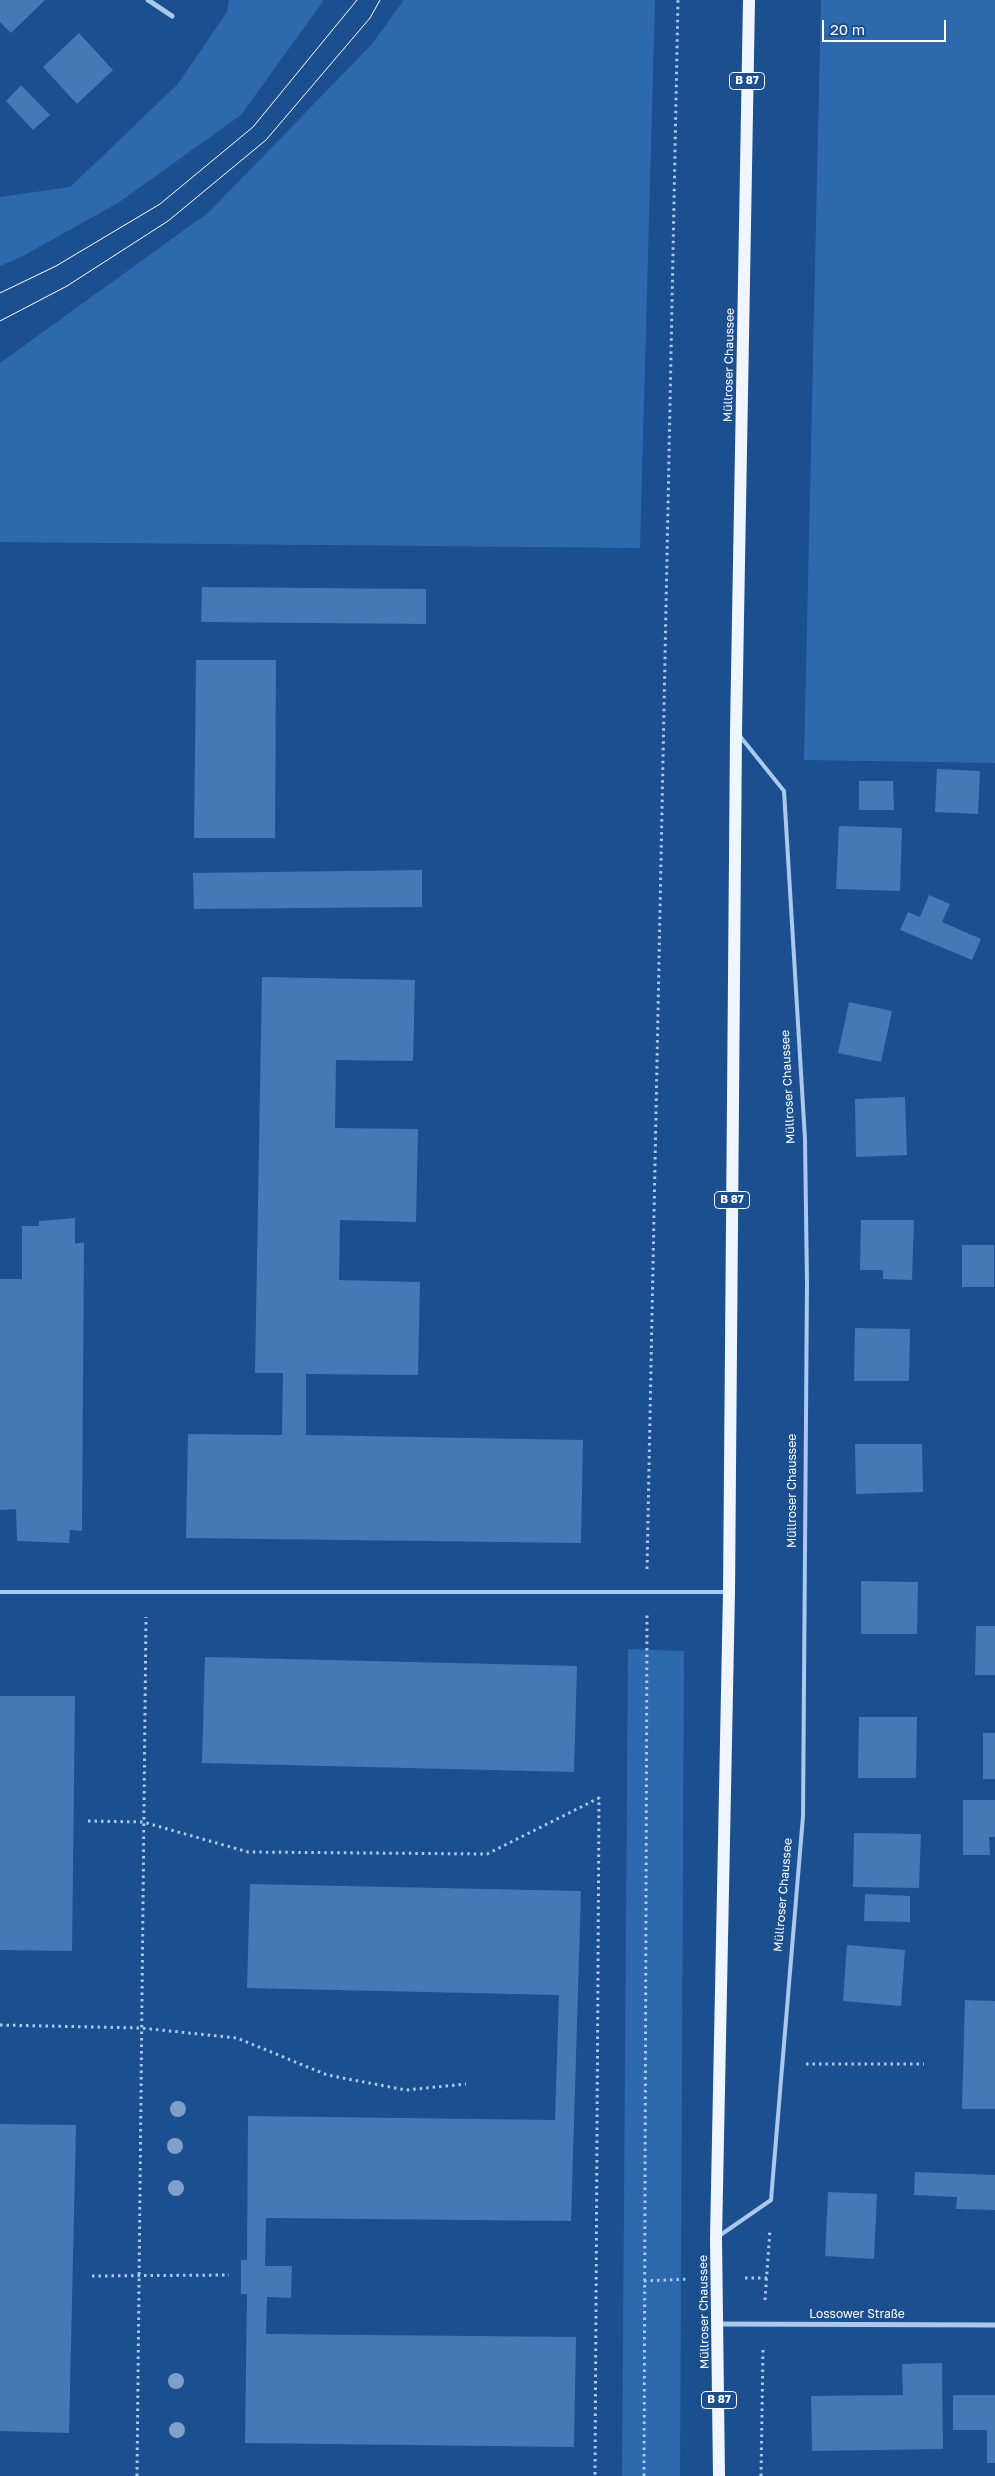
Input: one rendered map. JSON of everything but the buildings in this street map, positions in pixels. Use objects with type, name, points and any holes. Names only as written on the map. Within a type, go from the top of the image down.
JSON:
[{"type":"main road","name":"Müllroser Chaussee","points":[[719,2476],[716,2238],[729,1592],[736,731],[749,0]]},
{"type":"street","points":[[148,0],[172,16]]},
{"type":"street","name":"Lossower Straße","points":[[718,2324],[995,2324]]},
{"type":"lane","name":"Müllroser Chaussee","points":[[716,2238],[771,2200],[803,1816],[807,1293],[805,1139],[784,791],[736,731]]},
{"type":"lane","points":[[0,1592],[729,1592]]},
{"type":"path","points":[[644,2476],[647,1592],[678,0]]},
{"type":"path","points":[[137,2476],[146,1591]]},
{"type":"path","points":[[88,1821],[143,1822],[248,1852],[487,1854],[599,1798],[595,2476]]},
{"type":"path","points":[[0,2026],[141,2028],[237,2038],[327,2075],[406,2090],[466,2084]]},
{"type":"path","points":[[783,2064],[924,2064]]},
{"type":"path","points":[[92,2276],[230,2275]]},
{"type":"shaded area","points":[[229,0],[324,0],[241,115],[118,203],[21,257],[0,266],[0,197],[70,187],[177,85],[227,12]]},
{"type":"shaded area","points":[[404,0],[655,0],[640,548],[0,542],[0,363],[209,212],[371,45]]},
{"type":"shaded area","points":[[821,0],[995,0],[995,763],[804,760]]},
{"type":"shaded area","points":[[628,1649],[684,1651],[680,2476],[622,2476]]},
{"type":"tram line","points":[[0,293],[56,266],[160,204],[253,127],[357,0]]},
{"type":"tram line","points":[[0,321],[67,286],[168,221],[266,140],[370,18],[380,0]]}]
